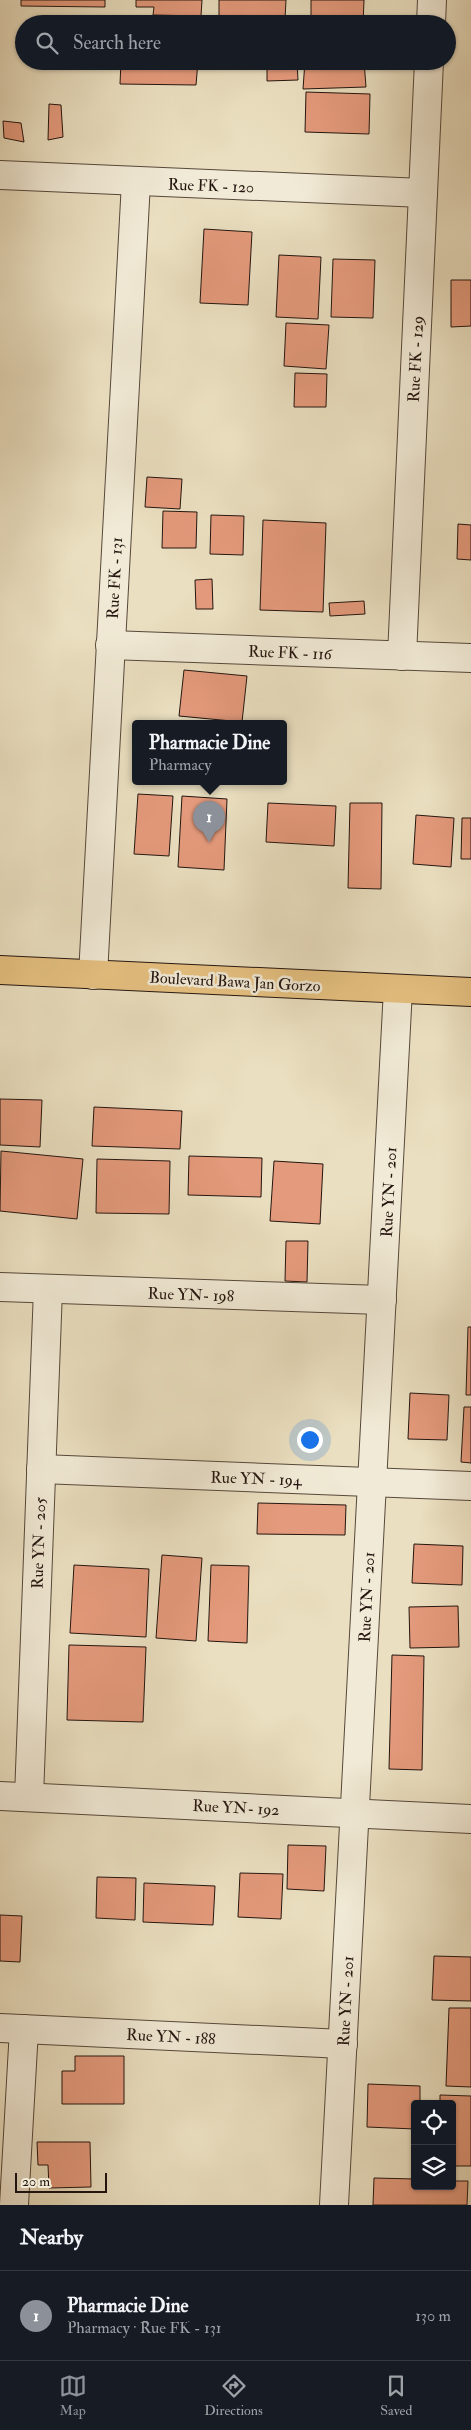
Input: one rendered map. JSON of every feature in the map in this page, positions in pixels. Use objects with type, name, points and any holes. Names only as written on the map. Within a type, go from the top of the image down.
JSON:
[{"type":"main road","name":"Boulevard Bawa Jan Gorzo","points":[[0,970],[471,992]]},
{"type":"street","points":[[431,15],[432,0]]},
{"type":"street","name":"Rue FK - 129","points":[[402,656],[429,70]]},
{"type":"street","name":"Rue FK - 120","points":[[0,176],[423,193]]},
{"type":"street","name":"Rue FK - 131","points":[[94,975],[136,182]]},
{"type":"street","name":"Rue FK - 116","points":[[110,645],[471,658]]},
{"type":"street","name":"Rue YN - 201","points":[[334,2205],[398,989]]},
{"type":"street","name":"Rue YN- 198","points":[[0,1287],[382,1300]]},
{"type":"street","name":"Rue YN - 205","points":[[29,1797],[48,1289]]},
{"type":"street","name":"Rue YN - 194","points":[[41,1469],[471,1486]]},
{"type":"street","name":"Rue YN- 192","points":[[0,1796],[471,1819]]},
{"type":"street","points":[[12,2029],[14,2205]]},
{"type":"street","name":"Rue YN - 188","points":[[12,2029],[342,2044]]},
{"type":"building","points":[[21,0],[105,0],[105,7],[21,6]]},
{"type":"building","points":[[136,0],[202,0],[201,15],[153,15],[154,7],[136,7]]},
{"type":"building","points":[[219,0],[286,0],[285,15],[219,15]]},
{"type":"building","points":[[311,0],[364,0],[363,15],[311,15]]},
{"type":"building","points":[[121,70],[197,70],[196,85],[120,84]]},
{"type":"building","points":[[267,70],[297,70],[298,80],[267,81]]},
{"type":"building","points":[[304,70],[365,70],[366,87],[303,89]]},
{"type":"building","points":[[306,92],[370,94],[369,134],[305,132]]},
{"type":"building","points":[[49,104],[61,105],[63,137],[48,140]]},
{"type":"building","points":[[3,121],[21,123],[24,142],[4,138]]},
{"type":"building","points":[[204,229],[252,232],[248,305],[200,303]]},
{"type":"building","points":[[279,255],[321,257],[318,319],[276,317]]},
{"type":"building","points":[[333,259],[375,260],[373,318],[331,317]]},
{"type":"building","points":[[451,280],[471,280],[471,326],[451,327]]},
{"type":"building","points":[[286,323],[329,325],[326,369],[284,366]]},
{"type":"building","points":[[295,373],[327,374],[326,407],[294,407]]},
{"type":"building","points":[[147,477],[182,479],[180,509],[145,507]]},
{"type":"building","points":[[163,511],[197,512],[196,548],[162,548]]},
{"type":"building","points":[[211,515],[244,516],[243,555],[210,554]]},
{"type":"building","points":[[263,520],[326,523],[323,612],[260,610]]},
{"type":"building","points":[[458,524],[471,525],[471,560],[457,559]]},
{"type":"building","points":[[212,579],[213,609],[196,609],[195,580]]},
{"type":"building","points":[[364,601],[365,614],[330,616],[329,603]]},
{"type":"building","points":[[184,670],[247,676],[242,720],[179,716]]},
{"type":"building","points":[[138,794],[173,796],[169,856],[134,854]]},
{"type":"building","points":[[182,796],[227,799],[224,870],[178,867]]},
{"type":"building","points":[[268,803],[336,806],[334,846],[266,842]]},
{"type":"building","points":[[350,803],[382,803],[381,889],[348,888]]},
{"type":"building","points":[[416,815],[454,818],[451,867],[413,864]]},
{"type":"building","points":[[462,818],[471,818],[471,859],[461,859]]},
{"type":"building","points":[[0,1099],[42,1100],[40,1147],[0,1145]]},
{"type":"building","points":[[94,1107],[182,1111],[180,1149],[92,1146]]},
{"type":"building","points":[[1,1151],[83,1159],[77,1219],[0,1211]]},
{"type":"building","points":[[189,1156],[262,1158],[261,1197],[188,1195]]},
{"type":"building","points":[[97,1159],[170,1161],[169,1214],[96,1213]]},
{"type":"building","points":[[274,1161],[323,1164],[320,1224],[270,1221]]},
{"type":"building","points":[[286,1241],[308,1241],[307,1282],[285,1281]]},
{"type":"building","points":[[468,1327],[471,1327],[471,1395],[466,1395]]},
{"type":"building","points":[[410,1393],[449,1395],[447,1440],[408,1439]]},
{"type":"building","points":[[464,1407],[471,1407],[471,1463],[461,1462]]},
{"type":"building","points":[[258,1503],[346,1505],[345,1535],[257,1534]]},
{"type":"building","points":[[414,1544],[463,1546],[462,1585],[412,1583]]},
{"type":"building","points":[[162,1555],[202,1558],[196,1641],[156,1638]]},
{"type":"building","points":[[74,1565],[149,1569],[146,1637],[70,1633]]},
{"type":"building","points":[[211,1565],[249,1566],[247,1643],[208,1641]]},
{"type":"building","points":[[458,1606],[459,1647],[410,1648],[409,1607]]},
{"type":"building","points":[[69,1645],[146,1647],[143,1722],[67,1720]]},
{"type":"building","points":[[392,1655],[424,1656],[422,1770],[389,1769]]},
{"type":"building","points":[[288,1845],[326,1846],[324,1891],[287,1889]]},
{"type":"building","points":[[240,1873],[283,1874],[281,1919],[238,1917]]},
{"type":"building","points":[[97,1877],[136,1878],[135,1920],[96,1918]]},
{"type":"building","points":[[144,1883],[215,1886],[213,1925],[143,1922]]},
{"type":"building","points":[[0,1915],[22,1916],[20,1962],[0,1961]]},
{"type":"building","points":[[434,1956],[471,1957],[471,2001],[432,2000]]},
{"type":"building","points":[[449,2008],[471,2008],[471,2087],[446,2086]]},
{"type":"building","points":[[75,2056],[124,2056],[124,2104],[62,2104],[62,2071],[75,2071]]},
{"type":"building","points":[[368,2084],[420,2086],[420,2100],[411,2100],[411,2129],[367,2127]]},
{"type":"building","points":[[440,2095],[471,2096],[471,2166],[456,2166],[456,2100],[440,2100]]},
{"type":"building","points":[[37,2142],[90,2142],[91,2187],[49,2188],[48,2165],[38,2165]]},
{"type":"building","points":[[374,2178],[411,2179],[411,2190],[456,2190],[456,2181],[468,2181],[467,2205],[373,2205]]},
{"type":"place","name":"Pharmacie Dine","points":[[209,842]]}]
